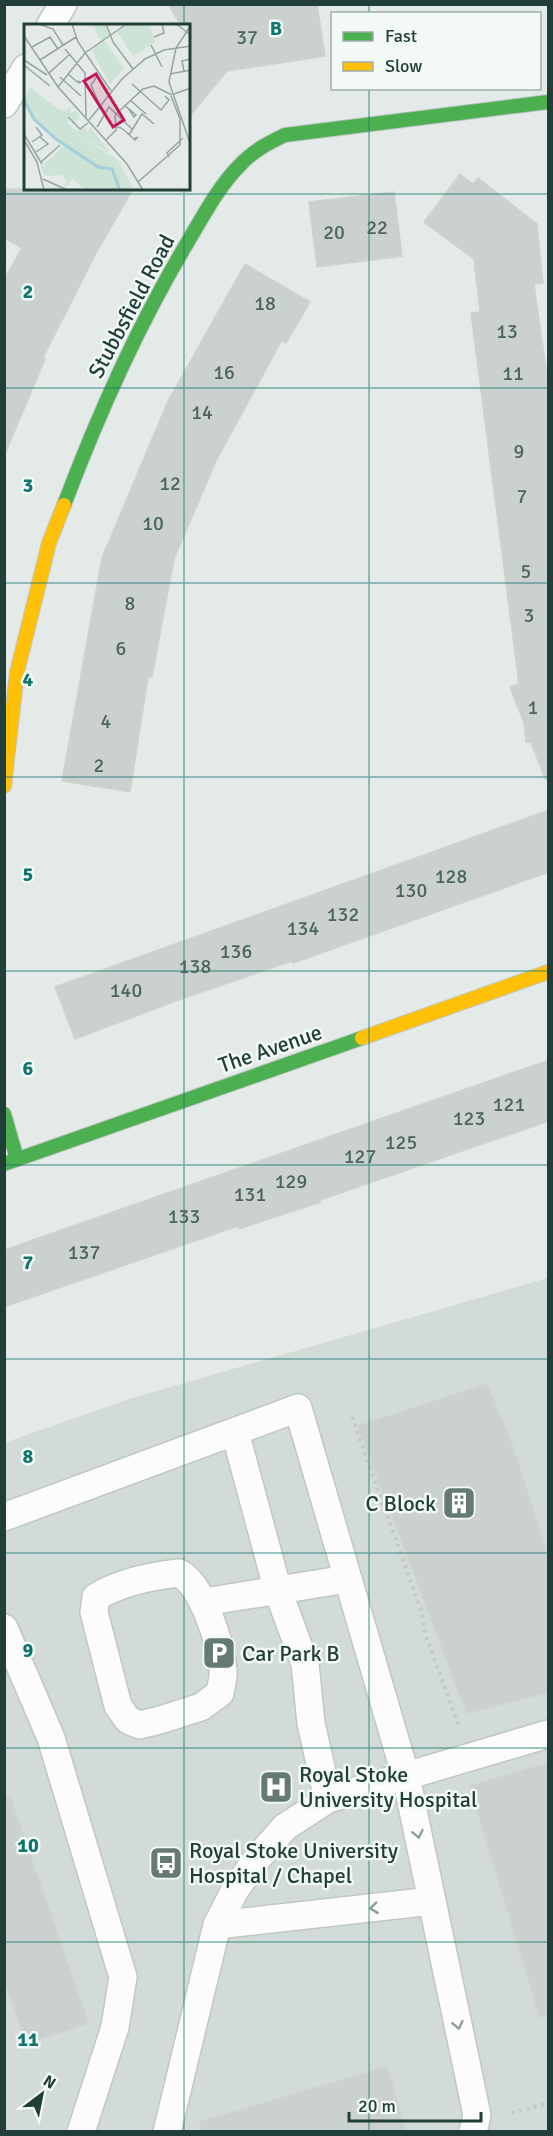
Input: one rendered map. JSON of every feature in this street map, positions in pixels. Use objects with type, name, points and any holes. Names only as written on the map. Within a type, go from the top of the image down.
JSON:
[{"type":"street","name":"Stubbsfield Road","points":[[4,786],[17,672],[50,543],[94,424],[163,284],[239,165],[262,145],[285,135],[549,102]]},
{"type":"street","name":"The Avenue","points":[[11,1162],[549,972]]},
{"type":"street","points":[[4,1114],[11,1162]]},
{"type":"lane","points":[[51,24],[63,4]]},
{"type":"lane","points":[[4,104],[24,71]]},
{"type":"lane","points":[[4,1517],[298,1408],[406,1777],[477,2115],[473,2132]]},
{"type":"lane","points":[[235,1432],[278,1591],[305,1664],[311,1723],[328,1799]]},
{"type":"lane","points":[[179,1573],[190,1578],[204,1602],[224,1671],[219,1693],[201,1707],[160,1720],[140,1725],[128,1720],[118,1706],[115,1695],[94,1612],[96,1597],[152,1576],[179,1573]]},
{"type":"lane","points":[[204,1602],[347,1579]]},
{"type":"lane","points":[[4,1629],[51,1738],[123,1977],[114,2027],[81,2132]]},
{"type":"lane","points":[[167,2132],[217,1925],[235,1890],[256,1860],[285,1827],[328,1799],[549,1734]]},
{"type":"lane","points":[[217,1925],[432,1901]]},
{"type":"path","points":[[352,1417],[469,1756]]},
{"type":"shaded area","name":"Royal Stoke University Hospital","points":[[548,1278],[548,2131],[5,2131],[4,1443],[129,1399]]},
{"type":"building","points":[[168,4],[317,4],[325,56],[227,71],[190,116],[190,24],[180,24]]},
{"type":"building","points":[[460,174],[473,184],[478,178],[537,224],[543,283],[534,284],[549,390],[549,779],[545,779],[531,742],[526,742],[524,723],[510,687],[519,684],[471,313],[480,312],[474,259],[424,222]]},
{"type":"building","points":[[4,189],[132,190],[95,255],[43,358],[45,359],[5,454],[4,280],[22,248],[4,238]]},
{"type":"building","points":[[394,192],[402,256],[317,267],[309,202]]},
{"type":"building","points":[[245,264],[310,302],[286,343],[282,340],[216,461],[174,559],[152,677],[148,677],[130,792],[62,781],[102,558],[168,401]]},
{"type":"building","points":[[549,810],[549,872],[293,963],[292,961],[184,998],[75,1039],[55,987]]},
{"type":"building","points":[[549,1060],[549,1121],[320,1200],[321,1202],[239,1229],[238,1226],[4,1307],[4,1250]]},
{"type":"building","name":"C Block","points":[[487,1384],[513,1447],[549,1560],[549,1692],[467,1713],[358,1426]]},
{"type":"building","points":[[549,1763],[549,2015],[540,2017],[470,1786]]},
{"type":"building","points":[[10,1797],[88,2023],[27,2043],[4,1978],[4,1798]]},
{"type":"building","points":[[387,2067],[406,2132],[201,2132],[200,2122]]},
{"type":"traffic: fast","points":[[64,505],[105,405],[151,308],[211,203],[245,160],[267,144],[285,135],[548,102]]},
{"type":"traffic: fast","points":[[4,1164],[362,1038]]},
{"type":"traffic: fast","points":[[4,1114],[17,1159]]},
{"type":"traffic: slow","points":[[4,786],[17,672],[49,543],[64,505]]},
{"type":"traffic: slow","points":[[362,1038],[548,972]]},
{"type":"place","name":"C Block","points":[[459,1503]]},
{"type":"place","name":"Car Park B","points":[[219,1653]]},
{"type":"place","name":"Royal Stoke University Hospital","points":[[276,1787]]},
{"type":"place","name":"Royal Stoke University Hospital / Chapel","points":[[166,1863]]}]
